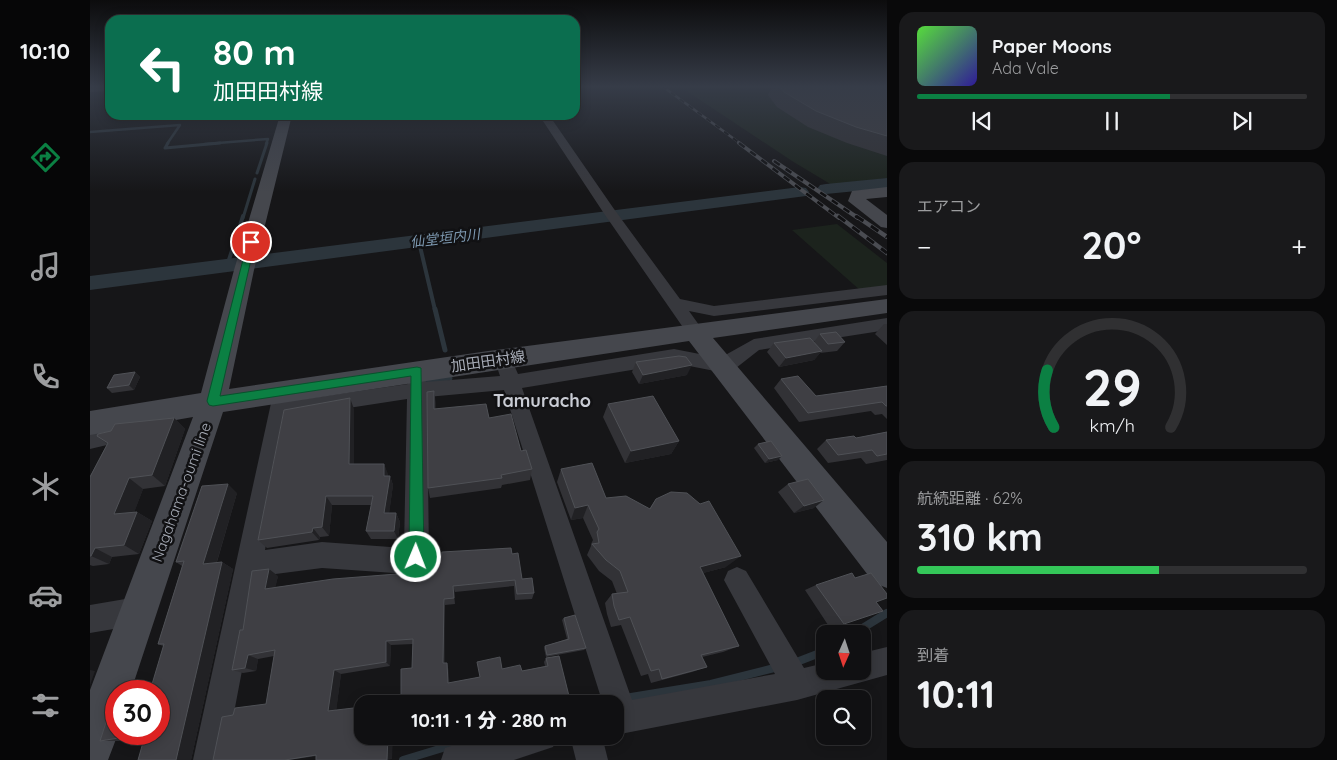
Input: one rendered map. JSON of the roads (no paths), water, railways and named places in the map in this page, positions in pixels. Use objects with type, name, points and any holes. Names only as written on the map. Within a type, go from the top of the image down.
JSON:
[{"type":"main road","name":"Nagahama-oumi line","points":[[90,749],[213,401],[245,265],[284,121]]},
{"type":"main road","points":[[887,192],[858,196],[857,201],[887,222]]},
{"type":"main road","name":"加田田村線","points":[[90,423],[213,401],[280,403],[417,381],[508,370],[695,332],[887,306]]},
{"type":"main road","points":[[695,332],[887,570]]},
{"type":"street","points":[[548,121],[613,217],[695,332]]},
{"type":"street","points":[[675,304],[714,311],[887,290]]},
{"type":"street","points":[[613,695],[508,370],[674,356],[720,365],[730,363],[754,345],[887,324]]},
{"type":"street","points":[[250,564],[322,555],[408,561],[416,557],[417,381]]},
{"type":"street","points":[[209,760],[250,564],[280,403]]},
{"type":"street","points":[[90,440],[117,435]]},
{"type":"street","points":[[737,580],[789,672]]},
{"type":"street","points":[[90,619],[137,612]]},
{"type":"street","points":[[871,665],[887,661]]},
{"type":"street","points":[[624,708],[789,672],[816,672]]},
{"type":"street","points":[[456,760],[510,745]]},
{"type":"street","points":[[588,745],[592,760]]},
{"type":"waterway","points":[[90,132],[180,125],[167,144]]},
{"type":"waterway","points":[[205,144],[268,139],[266,144]]},
{"type":"waterway","points":[[168,143],[165,148],[220,143]]},
{"type":"waterway","points":[[257,173],[267,143]]},
{"type":"waterway","points":[[243,218],[255,179]]},
{"type":"waterway","name":"仙堂垣内川","points":[[826,189],[887,183]]},
{"type":"waterway","name":"仙堂垣内川","points":[[90,283],[800,192]]},
{"type":"waterway","points":[[227,266],[243,216]]},
{"type":"waterway","points":[[419,242],[435,310]]},
{"type":"waterway","points":[[435,309],[445,350]]},
{"type":"waterway","points":[[419,382],[450,378]]},
{"type":"waterway","points":[[868,625],[887,613]]},
{"type":"waterway","points":[[794,663],[816,654]]},
{"type":"waterway","points":[[625,698],[711,684],[778,667]]},
{"type":"waterway","points":[[403,760],[452,745]]},
{"type":"railway","points":[[710,121],[741,144]]},
{"type":"railway","points":[[739,143],[839,218]]},
{"type":"railway","points":[[774,161],[858,218]]},
{"type":"railway","points":[[838,216],[887,253]]},
{"type":"railway","points":[[856,216],[887,237]]},
{"type":"district","name":"Tamuracho","points":[[542,400]]}]
